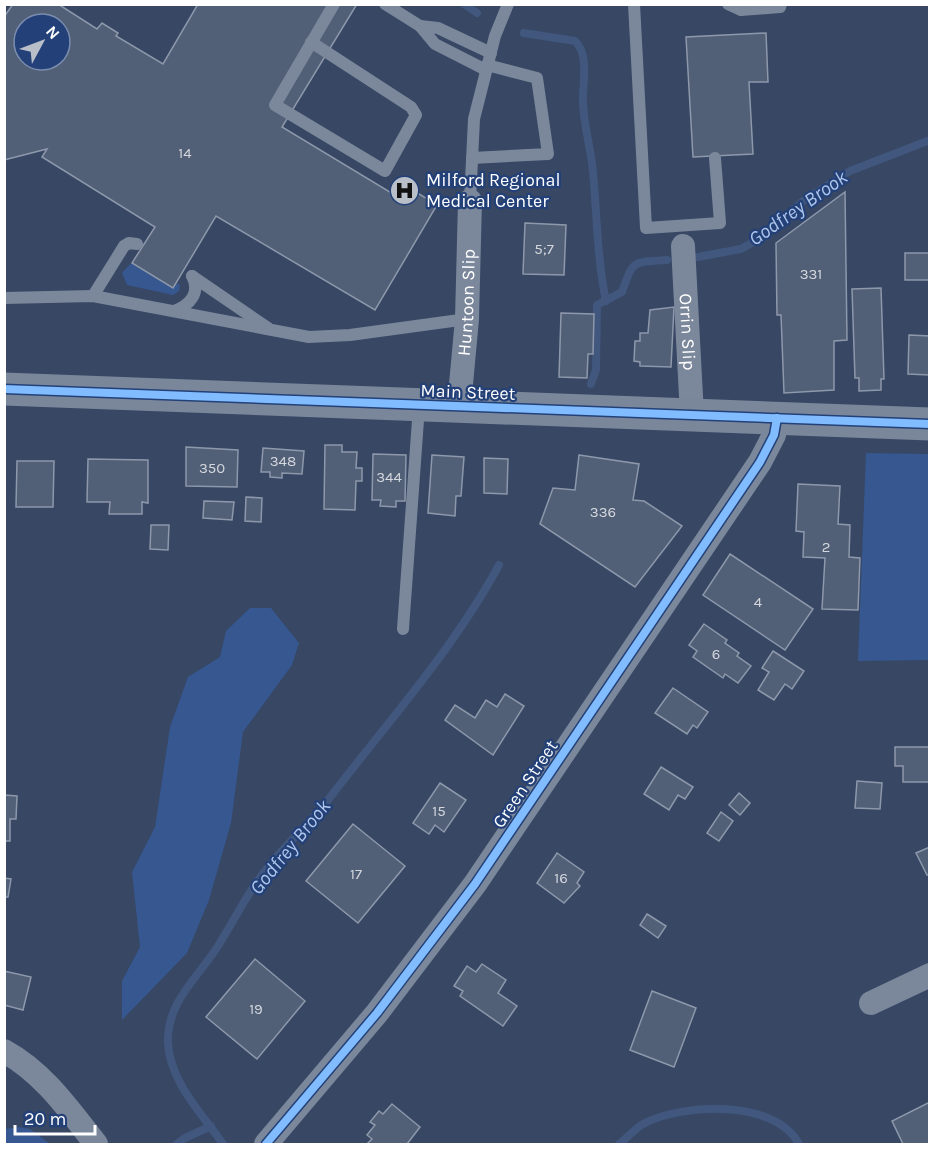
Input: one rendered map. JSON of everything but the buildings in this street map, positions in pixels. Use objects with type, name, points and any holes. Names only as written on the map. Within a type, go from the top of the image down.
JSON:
[{"type":"main road","name":"Main Street","points":[[4,389],[930,424]]},
{"type":"street","name":"Huntoon Slip","points":[[459,406],[467,319],[470,201]]},
{"type":"street","name":"Orrin Slip","points":[[683,236],[692,415]]},
{"type":"street","name":"Green Street","points":[[266,1144],[377,1013],[475,884],[760,462],[774,435],[777,418]]},
{"type":"street","points":[[871,1003],[930,975]]},
{"type":"street","points":[[4,1052],[44,1081],[96,1144]]},
{"type":"lane","points":[[311,42],[411,107],[416,115],[385,171],[275,105],[311,42],[334,4]]},
{"type":"lane","points":[[385,4],[420,26],[435,44],[537,78],[548,154],[472,158]]},
{"type":"lane","points":[[470,201],[474,119],[488,63],[508,4]]},
{"type":"lane","points":[[634,4],[646,228],[683,236],[720,223],[715,158]]},
{"type":"lane","points":[[728,4],[741,10],[780,7],[781,4]]},
{"type":"lane","points":[[420,26],[438,28],[488,63]]},
{"type":"lane","points":[[93,296],[124,246],[129,243],[137,244]]},
{"type":"lane","points":[[174,312],[188,304],[193,297],[196,289],[192,276],[273,331]]},
{"type":"lane","points":[[4,298],[93,296],[309,337],[350,335],[467,319]]},
{"type":"lane","points":[[403,628],[419,405]]},
{"type":"shaded area","points":[[134,260],[132,264],[173,288],[176,283],[180,285],[179,291],[173,295],[127,285],[122,273]]},
{"type":"shaded area","points":[[866,453],[929,454],[929,660],[858,661]]},
{"type":"shaded area","points":[[250,608],[271,608],[299,643],[292,665],[243,732],[231,823],[209,900],[187,953],[122,1020],[122,981],[140,947],[132,872],[155,827],[170,727],[188,677],[220,657],[226,631]]},
{"type":"shaded area","points":[[18,1127],[30,1129],[50,1144],[5,1144],[5,1129]]},
{"type":"waterway","points":[[464,4],[477,13]]},
{"type":"waterway","points":[[524,33],[575,41],[580,47],[584,62],[584,112],[592,163],[599,253],[606,301]]},
{"type":"waterway","name":"Godfrey Brook","points":[[698,257],[741,249],[764,236],[803,201],[850,171],[930,140]]},
{"type":"waterway","name":"Godfrey Brook","points":[[591,384],[596,370],[597,305],[622,292],[635,265],[646,261],[667,260]]},
{"type":"waterway","name":"Godfrey Brook","points":[[223,1144],[188,1097],[174,1070],[168,1042],[169,1028],[177,1004],[214,952],[258,881],[280,852],[321,809],[418,686],[461,627],[499,565]]},
{"type":"waterway","name":"Godfrey Brook","points":[[619,1144],[643,1124],[660,1117],[704,1109],[750,1112],[770,1119],[787,1129],[799,1144]]},
{"type":"waterway","points":[[177,1144],[211,1126]]},
{"type":"cycle path","points":[[4,389],[930,424]]},
{"type":"cycle path","points":[[266,1144],[377,1013],[475,884],[760,462],[774,435],[777,418]]},
{"type":"place","name":"Milford Regional Medical Center","points":[[405,190]]}]
